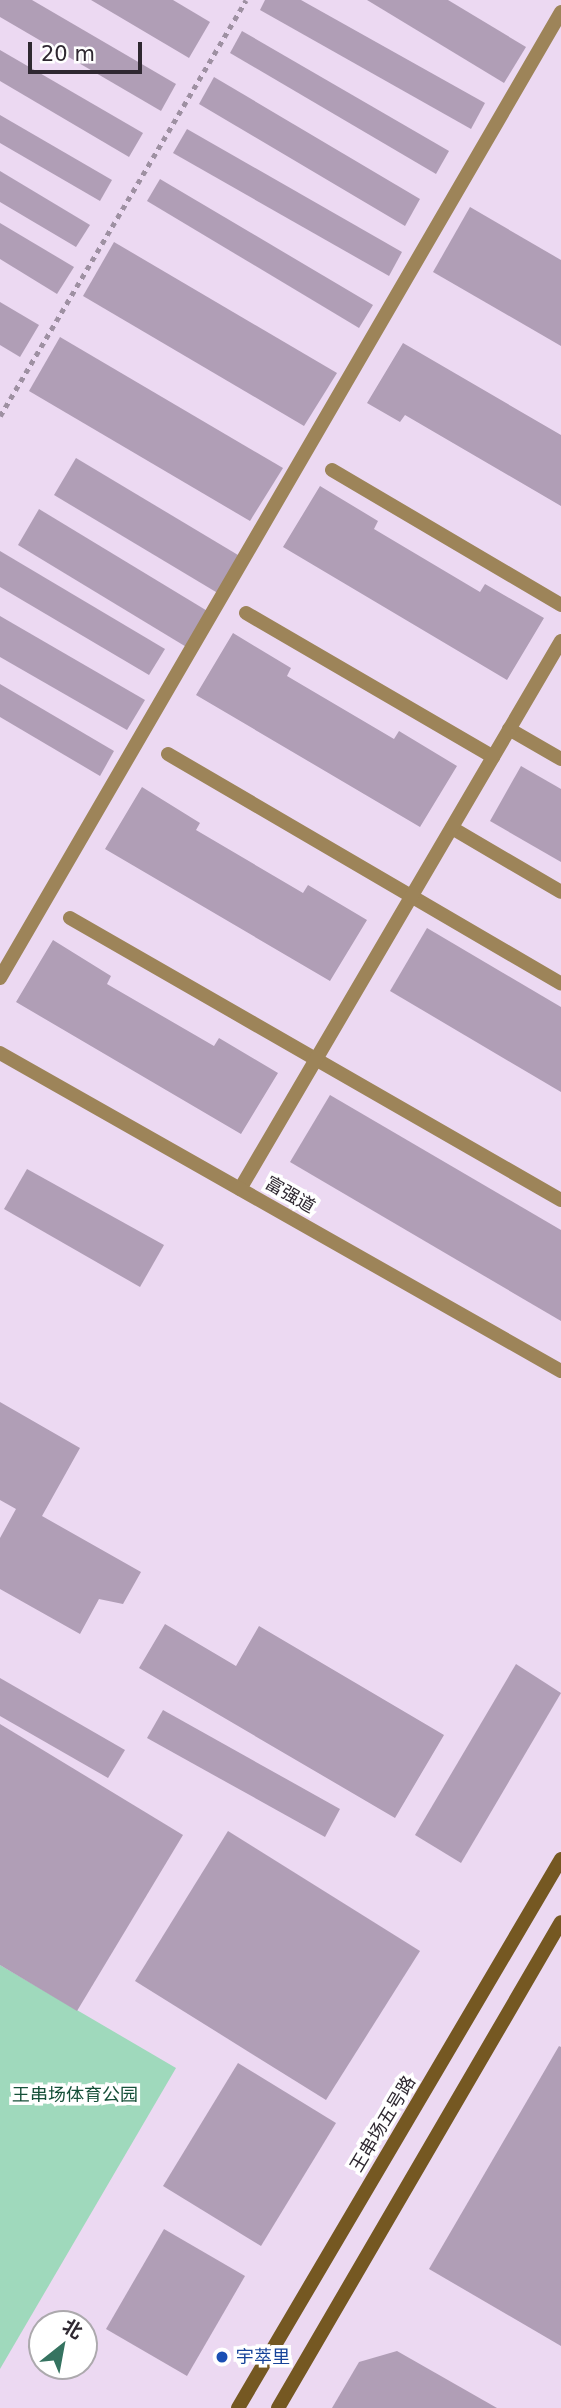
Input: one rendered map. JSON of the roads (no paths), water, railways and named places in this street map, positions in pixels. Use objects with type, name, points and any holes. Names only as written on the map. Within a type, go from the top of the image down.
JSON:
[{"type":"street","points":[[0,978],[561,12]]},
{"type":"street","points":[[332,470],[561,605]]},
{"type":"street","points":[[246,613],[493,757]]},
{"type":"street","points":[[240,1189],[561,641]]},
{"type":"street","points":[[509,729],[561,759]]},
{"type":"street","points":[[168,754],[561,984]]},
{"type":"street","points":[[452,828],[561,892]]},
{"type":"street","points":[[71,918],[561,1200]]},
{"type":"street","name":"富强道","points":[[0,1054],[561,1371]]},
{"type":"street","name":"王串场五号路","points":[[237,2408],[561,1859]]},
{"type":"street","points":[[278,2408],[561,1923]]},
{"type":"place","name":"宇萃里","points":[[222,2357]]},
{"type":"park label","name":"王串场体育公园","points":[[75,2095]]}]
